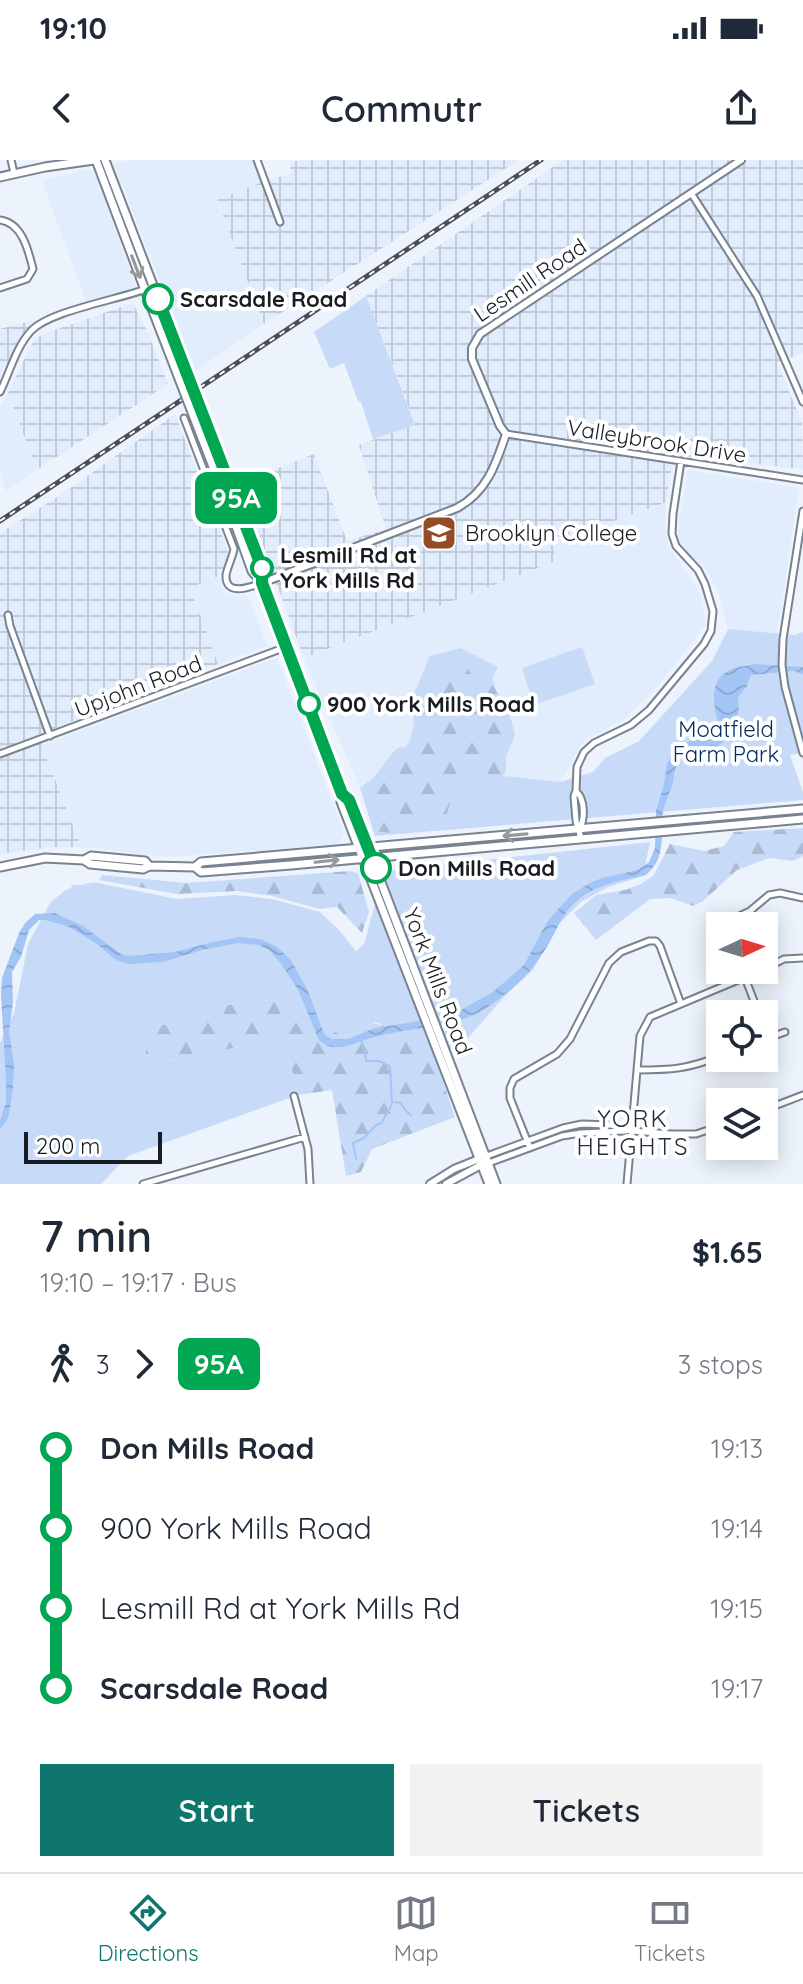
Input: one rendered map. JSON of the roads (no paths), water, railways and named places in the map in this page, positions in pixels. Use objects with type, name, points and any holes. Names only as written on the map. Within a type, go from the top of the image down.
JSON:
[{"type":"main road","points":[[45,167],[62,160]]},
{"type":"main road","points":[[0,177],[95,160]]},
{"type":"main road","name":"York Mills Road","points":[[95,160],[252,571],[262,583],[342,794],[341,802],[364,849],[484,1161],[496,1184]]},
{"type":"main road","name":"York Mills Road","points":[[105,160],[262,568],[262,583]]},
{"type":"main road","points":[[0,867],[45,858],[143,869],[149,866],[195,867],[201,872],[367,858],[803,809]]},
{"type":"main road","points":[[705,822],[803,819]]},
{"type":"main road","points":[[195,867],[201,862],[279,855],[581,834]]},
{"type":"main road","points":[[279,855],[279,866]]},
{"type":"main road","points":[[227,860],[228,870]]},
{"type":"main road","name":"York Mills Road","points":[[484,1161],[489,1184]]},
{"type":"street","points":[[11,160],[14,173]]},
{"type":"street","points":[[257,160],[280,222]]},
{"type":"street","name":"Lesmill Road","points":[[506,434],[472,359],[472,348],[480,334],[741,160]]},
{"type":"street","points":[[691,193],[752,287],[803,402]]},
{"type":"street","points":[[0,220],[18,228],[33,269],[27,279],[0,288]]},
{"type":"street","points":[[0,392],[23,342],[36,326],[53,317],[154,286]]},
{"type":"street","points":[[184,418],[234,549],[226,574],[227,583],[239,590],[466,503],[486,483],[506,434]]},
{"type":"street","name":"Valleybrook Drive","points":[[506,434],[803,480]]},
{"type":"street","points":[[581,834],[576,821],[574,796],[577,767],[586,749],[631,725],[649,710],[704,644],[711,631],[713,611],[705,584],[698,570],[676,546],[672,534],[681,461]]},
{"type":"street","points":[[803,511],[782,665],[803,753]]},
{"type":"street","points":[[8,615],[50,736]]},
{"type":"street","name":"Upjohn Road","points":[[0,754],[286,647]]},
{"type":"street","points":[[748,912],[769,895],[780,893],[803,898]]},
{"type":"street","points":[[529,1144],[510,1098],[510,1088],[514,1079],[557,1054],[570,1039],[609,963],[621,952],[656,941],[681,1004]]},
{"type":"street","points":[[778,962],[803,958]]},
{"type":"street","points":[[627,1184],[640,1036],[650,1017],[728,984]]},
{"type":"street","points":[[778,1035],[785,1032]]},
{"type":"street","points":[[637,1070],[672,1070],[706,1062]]},
{"type":"street","points":[[778,1105],[803,1095]]},
{"type":"street","points":[[294,1096],[308,1149],[310,1184]]},
{"type":"street","points":[[430,1184],[454,1169],[484,1161],[563,1128],[582,1124],[672,1134],[706,1131]]},
{"type":"street","points":[[143,1184],[305,1137]]},
{"type":"street","points":[[446,1184],[484,1161]]},
{"type":"water","points":[[755,664],[803,667],[803,674],[793,671],[751,675],[738,697],[738,714],[723,742],[712,749],[690,750],[681,756],[664,808],[660,853],[653,868],[646,875],[602,886],[578,900],[524,977],[476,1014],[331,1047],[319,1040],[298,990],[282,965],[269,950],[259,945],[238,943],[163,962],[128,964],[116,960],[69,927],[39,920],[29,930],[21,957],[12,972],[13,1002],[9,1032],[14,1064],[13,1087],[9,1115],[0,1128],[6,1102],[2,978],[19,933],[35,914],[55,913],[83,926],[127,956],[175,952],[239,937],[260,939],[277,947],[291,960],[308,991],[325,1035],[332,1039],[348,1039],[375,1028],[461,1010],[493,992],[524,965],[547,922],[572,894],[602,878],[638,870],[649,862],[655,848],[656,811],[667,763],[678,747],[692,740],[708,740],[715,736],[719,726],[715,709],[716,685],[726,672]]},
{"type":"waterway","points":[[356,1159],[353,1143],[382,1123],[392,1102],[390,1067],[379,1061],[366,1061],[361,1039]]},
{"type":"waterway","points":[[394,1102],[401,1103],[411,1115]]},
{"type":"railway","points":[[0,521],[541,160]]},
{"type":"place","name":"Scarsdale Road","points":[[158,299]]},
{"type":"place","name":"Brooklyn College","points":[[439,533]]},
{"type":"place","name":"Lesmill Rd at York Mills Rd","points":[[262,568]]},
{"type":"place","name":"900 York Mills Road","points":[[309,704]]},
{"type":"place","name":"Don Mills Road","points":[[376,868]]},
{"type":"district","name":"YORK HEIGHTS","points":[[633,1133]]},
{"type":"park label","name":"Moatfield Farm Park","points":[[726,742]]}]
